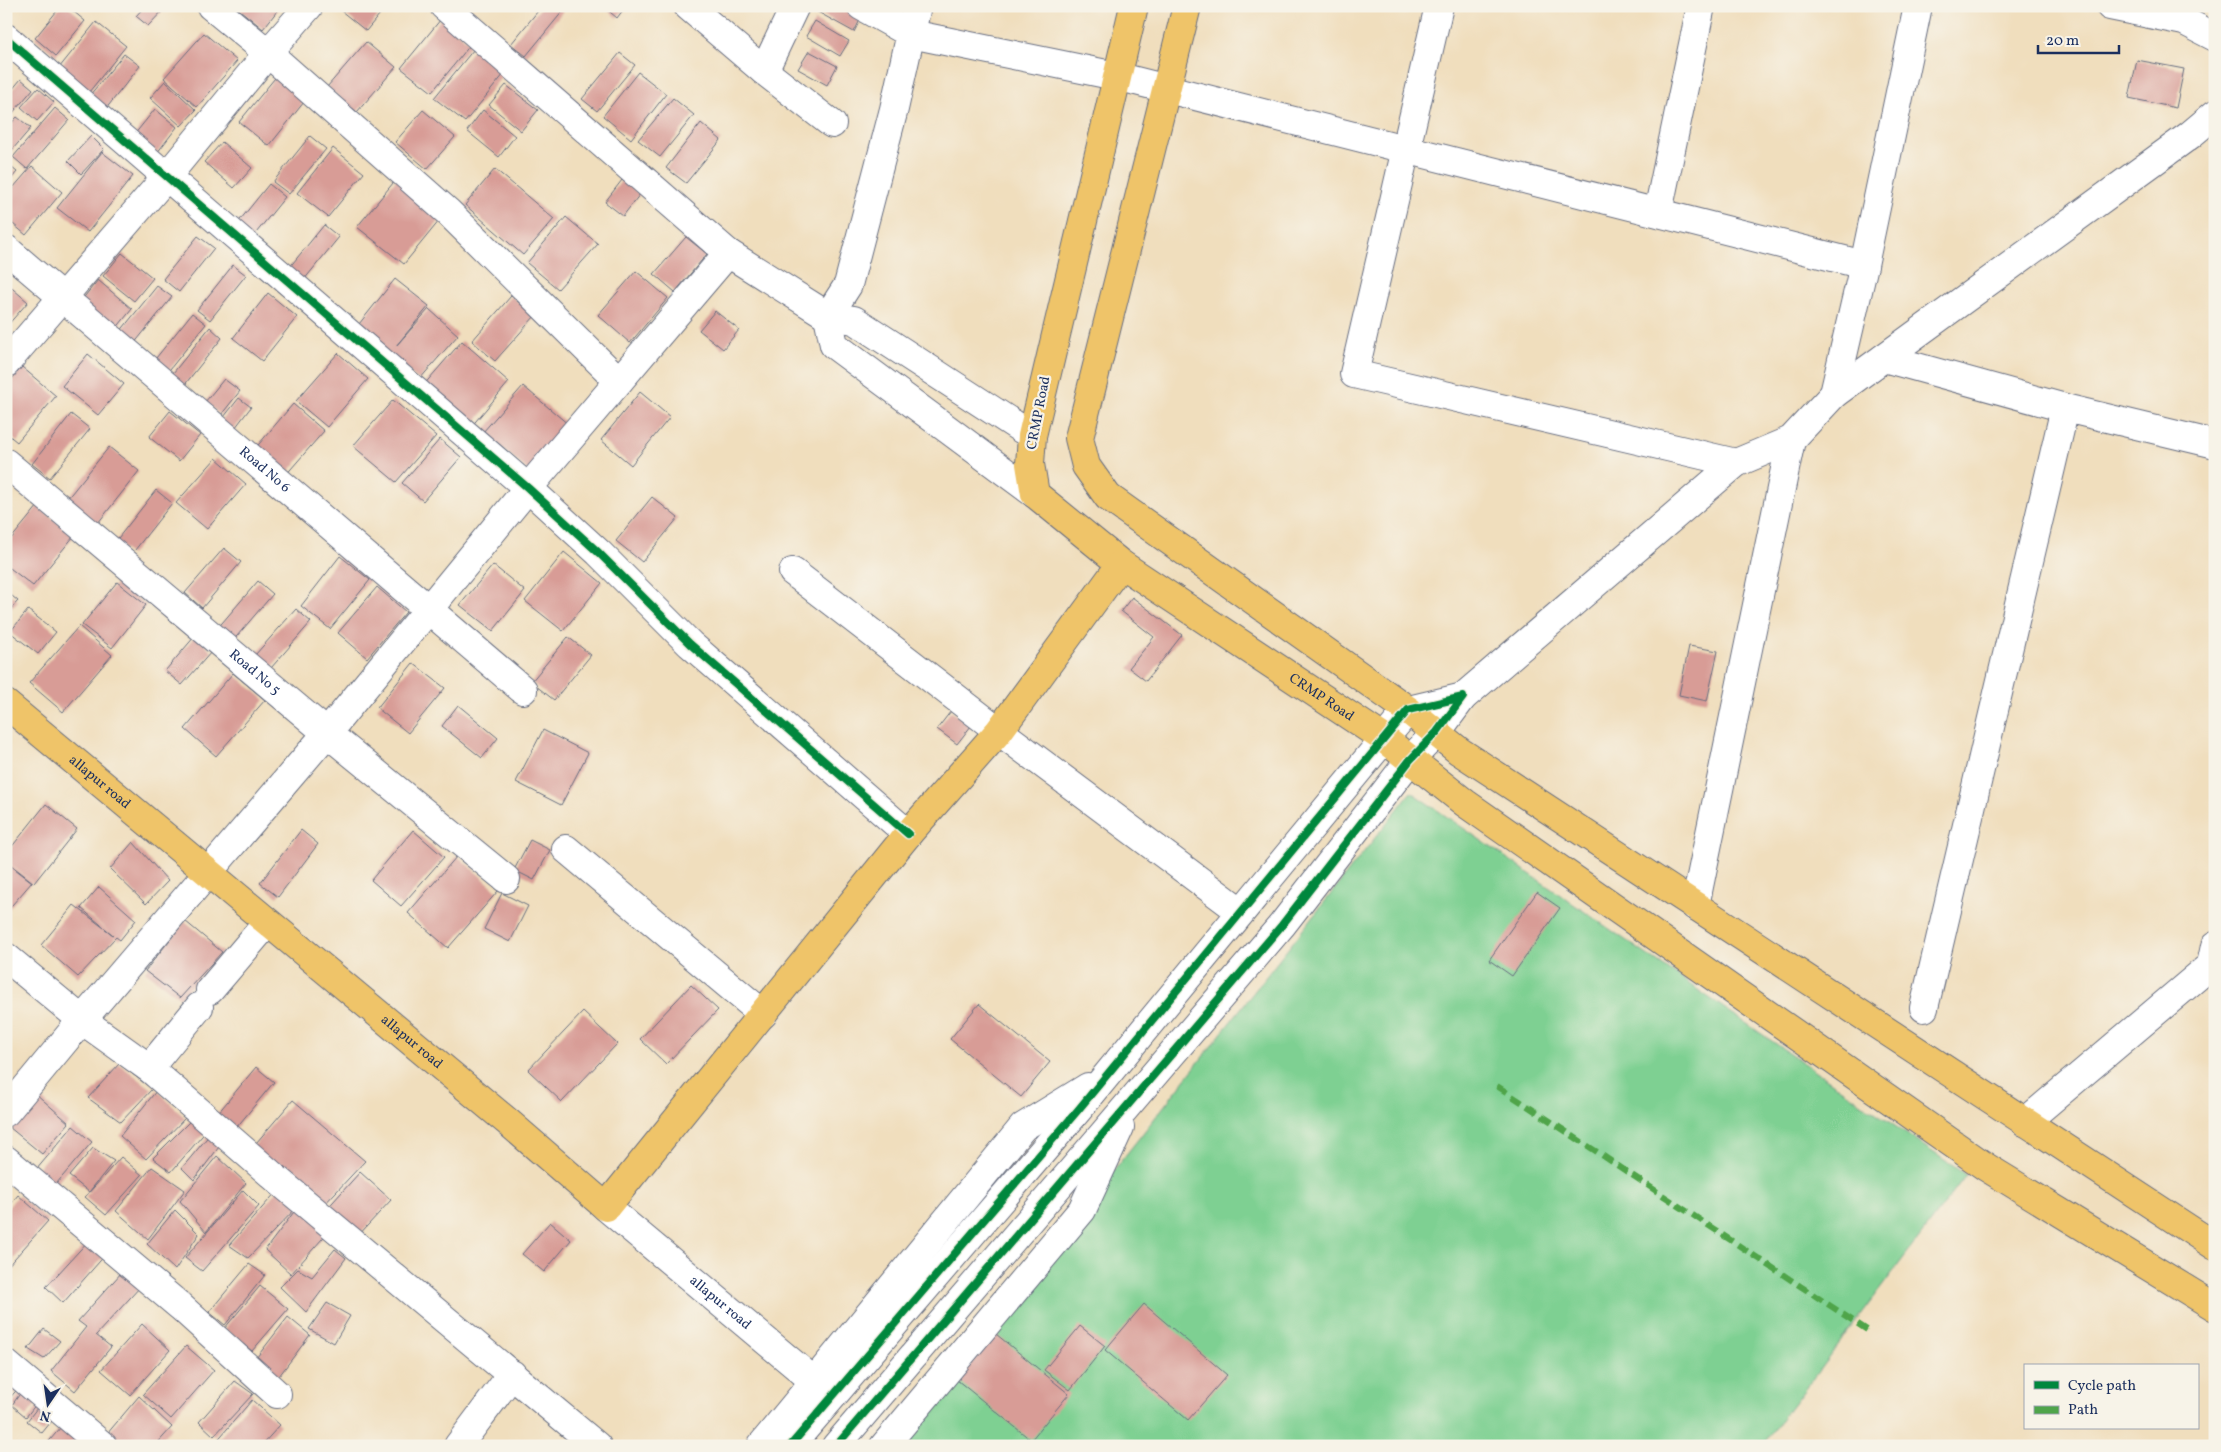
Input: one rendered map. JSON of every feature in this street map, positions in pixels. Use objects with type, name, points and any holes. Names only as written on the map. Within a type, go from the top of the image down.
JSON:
[{"type":"main road","name":"CRMP Road","points":[[1134,6],[1032,436],[1030,464],[1035,494],[1121,564],[1383,738],[1473,809],[1986,1167],[2215,1307]]},
{"type":"main road","points":[[1187,6],[1168,90],[1079,438],[1086,466],[1108,497],[1408,710],[1459,751],[2215,1246]]},
{"type":"main road","points":[[606,1207],[908,834],[999,732],[1121,564]]},
{"type":"main road","name":"allapur road","points":[[6,704],[508,1122],[606,1207]]},
{"type":"street","points":[[211,6],[268,53],[448,212],[619,381]]},
{"type":"street","points":[[6,363],[167,176],[309,6]]},
{"type":"street","points":[[444,6],[728,253],[828,316],[854,320],[1032,436]]},
{"type":"street","points":[[688,6],[764,71],[832,124]]},
{"type":"street","points":[[764,71],[795,6]]},
{"type":"street","points":[[861,6],[911,34],[1116,76],[1864,265]]},
{"type":"street","points":[[917,6],[894,109],[848,285],[828,316],[834,345],[1035,494]]},
{"type":"street","points":[[1439,6],[1354,374],[1736,463]]},
{"type":"street","points":[[1658,212],[1702,6]]},
{"type":"street","points":[[1834,394],[1864,265],[1918,6]]},
{"type":"street","points":[[2110,6],[2184,21],[2215,37]]},
{"type":"street","points":[[6,38],[528,488],[599,553],[690,644],[908,834]]},
{"type":"street","points":[[836,1446],[1282,925],[1410,760],[1437,732],[1463,697],[1736,463],[1791,440],[1834,394],[2202,138],[2215,114]]},
{"type":"street","name":"Road No 6","points":[[6,249],[524,690]]},
{"type":"street","points":[[6,1112],[326,733],[528,488],[728,253]]},
{"type":"street","points":[[1884,358],[2065,408],[2215,444]]},
{"type":"street","points":[[1924,1008],[2065,408]]},
{"type":"street","points":[[1696,906],[1791,440]]},
{"type":"street","name":"Road No 5","points":[[6,463],[326,733],[506,879]]},
{"type":"street","points":[[793,572],[999,732],[1240,911]]},
{"type":"street","points":[[790,1446],[1078,1110],[1240,911],[1408,710],[1463,697]]},
{"type":"street","points":[[566,849],[763,1014]]},
{"type":"street","points":[[149,1068],[267,923]]},
{"type":"street","points":[[2025,1122],[2211,965],[2215,946]]},
{"type":"street","points":[[6,957],[82,1020],[149,1068],[280,1182],[597,1446]]},
{"type":"street","points":[[761,1446],[1023,1128],[1106,1076]]},
{"type":"street","points":[[887,1445],[1082,1210],[1133,1098]]},
{"type":"street","points":[[6,1160],[181,1307],[277,1394]]},
{"type":"street","name":"allapur road","points":[[606,1207],[814,1381]]},
{"type":"street","points":[[6,1364],[103,1446]]},
{"type":"street","points":[[458,1446],[512,1374]]},
{"type":"green space","points":[[1411,792],[1966,1175],[1762,1446],[907,1446],[901,1441]]},
{"type":"building","points":[[61,6],[67,6],[85,21],[56,56],[35,38]]},
{"type":"building","points":[[145,6],[167,6],[148,26],[136,16]]},
{"type":"building","points":[[235,6],[281,6],[263,29]]},
{"type":"building","points":[[335,6],[381,6],[384,9],[366,31]]},
{"type":"building","points":[[542,6],[558,6],[563,11],[526,56],[511,44]]},
{"type":"building","points":[[603,6],[626,6],[617,18]]},
{"type":"building","points":[[818,6],[840,6],[861,18],[854,32],[816,11]]},
{"type":"building","points":[[441,19],[471,44],[432,92],[401,68]]},
{"type":"building","points":[[815,21],[849,41],[840,56],[806,36]]},
{"type":"building","points":[[96,22],[126,46],[89,92],[59,68]]},
{"type":"building","points":[[204,33],[237,61],[197,107],[164,78]]},
{"type":"building","points":[[366,42],[396,67],[357,112],[327,87]]},
{"type":"building","points":[[474,49],[504,74],[465,122],[434,98]]},
{"type":"building","points":[[809,51],[837,66],[827,85],[798,69]]},
{"type":"building","points":[[620,53],[635,65],[597,111],[582,99]]},
{"type":"building","points":[[124,54],[140,66],[101,115],[84,102]]},
{"type":"building","points":[[2137,60],[2184,69],[2176,108],[2129,98]]},
{"type":"building","points":[[638,72],[666,94],[631,139],[603,116]]},
{"type":"building","points":[[279,73],[308,97],[269,146],[239,122]]},
{"type":"building","points":[[21,79],[33,89],[6,121],[6,97]]},
{"type":"building","points":[[165,81],[196,110],[181,126],[150,98]]},
{"type":"building","points":[[506,85],[538,110],[521,131],[489,105]]},
{"type":"building","points":[[38,88],[54,102],[37,121],[21,107]]},
{"type":"building","points":[[673,98],[694,115],[660,157],[638,140]]},
{"type":"building","points":[[55,108],[69,120],[27,169],[13,157]]},
{"type":"building","points":[[155,109],[177,127],[157,153],[134,135]]},
{"type":"building","points":[[423,110],[455,137],[427,169],[395,142]]},
{"type":"building","points":[[483,110],[515,136],[499,157],[467,131]]},
{"type":"building","points":[[17,117],[31,128],[6,157],[6,129]]},
{"type":"building","points":[[701,123],[721,140],[686,183],[666,168]]},
{"type":"building","points":[[91,136],[104,149],[81,174],[68,161]]},
{"type":"building","points":[[310,136],[326,149],[289,194],[273,182]]},
{"type":"building","points":[[222,142],[252,168],[234,188],[204,162]]},
{"type":"building","points":[[333,148],[364,173],[328,217],[297,193]]},
{"type":"building","points":[[102,152],[133,176],[88,232],[57,208]]},
{"type":"building","points":[[6,163],[17,172],[6,185]]},
{"type":"building","points":[[32,166],[62,192],[26,235],[6,218],[6,196]]},
{"type":"building","points":[[495,169],[554,219],[523,255],[465,205]]},
{"type":"building","points":[[398,177],[444,215],[404,264],[357,227]]},
{"type":"building","points":[[622,180],[640,194],[623,216],[605,202]]},
{"type":"building","points":[[269,184],[285,197],[248,243],[232,230]]},
{"type":"building","points":[[566,217],[598,244],[558,289],[527,263]]},
{"type":"building","points":[[324,225],[339,237],[299,286],[284,274]]},
{"type":"building","points":[[198,236],[214,248],[179,292],[163,279]]},
{"type":"building","points":[[686,237],[707,254],[675,292],[654,274]]},
{"type":"building","points":[[122,253],[153,278],[134,301],[103,276]]},
{"type":"building","points":[[233,265],[246,275],[210,320],[197,310]]},
{"type":"building","points":[[636,271],[668,298],[630,343],[598,315]]},
{"type":"building","points":[[395,279],[429,306],[396,346],[429,309],[458,335],[419,380],[355,329]]},
{"type":"building","points":[[98,280],[132,309],[115,330],[80,302]]},
{"type":"building","points":[[6,283],[28,302],[6,327]]},
{"type":"building","points":[[157,286],[172,297],[133,345],[119,333]]},
{"type":"building","points":[[268,293],[297,317],[262,361],[233,338]]},
{"type":"building","points":[[511,296],[535,316],[495,361],[472,341]]},
{"type":"building","points":[[715,311],[739,330],[723,349],[699,330]]},
{"type":"building","points":[[192,313],[206,324],[166,374],[152,363]]},
{"type":"building","points":[[210,327],[222,338],[182,388],[169,378]]},
{"type":"building","points":[[462,341],[509,382],[470,428],[422,387]]},
{"type":"building","points":[[338,353],[368,379],[327,427],[296,401]]},
{"type":"building","points":[[88,354],[124,384],[98,415],[62,386]]},
{"type":"building","points":[[22,367],[56,396],[17,442],[6,433],[6,386]]},
{"type":"building","points":[[224,379],[240,391],[221,415],[205,402]]},
{"type":"building","points":[[523,386],[569,425],[529,471],[483,432]]},
{"type":"building","points":[[640,392],[670,417],[631,465],[601,440]]},
{"type":"building","points":[[239,398],[251,407],[232,432],[220,422]]},
{"type":"building","points":[[393,400],[436,436],[396,482],[353,446]]},
{"type":"building","points":[[293,404],[324,431],[284,477],[253,451]]},
{"type":"building","points":[[170,411],[200,435],[179,461],[149,437]]},
{"type":"building","points":[[71,414],[90,429],[50,478],[32,464]]},
{"type":"building","points":[[440,439],[461,457],[423,501],[402,483]]},
{"type":"building","points":[[109,447],[139,471],[98,523],[67,499]]},
{"type":"building","points":[[216,458],[246,484],[207,529],[176,503]]},
{"type":"building","points":[[156,490],[172,503],[131,555],[115,542]]},
{"type":"building","points":[[652,497],[678,518],[642,562],[616,541]]},
{"type":"building","points":[[38,506],[74,536],[33,586],[6,565],[6,545]]},
{"type":"building","points":[[224,548],[241,562],[202,608],[185,593]]},
{"type":"building","points":[[564,552],[602,583],[563,631],[525,601]]},
{"type":"building","points":[[340,556],[370,580],[330,629],[301,606]]},
{"type":"building","points":[[493,565],[525,591],[493,631],[460,605]]},
{"type":"building","points":[[258,581],[273,594],[231,643],[216,630]]},
{"type":"building","points":[[117,582],[146,605],[112,648],[82,625]]},
{"type":"building","points":[[377,587],[406,612],[367,658],[338,633]]},
{"type":"building","points":[[6,591],[18,601],[6,614]]},
{"type":"building","points":[[1132,597],[1182,635],[1146,681],[1129,668],[1154,637],[1121,611]]},
{"type":"building","points":[[296,609],[311,622],[271,668],[255,655]]},
{"type":"building","points":[[28,610],[56,632],[38,654],[10,632]]},
{"type":"building","points":[[79,626],[112,655],[63,712],[29,683]]},
{"type":"building","points":[[195,636],[212,651],[182,685],[165,671]]},
{"type":"building","points":[[568,637],[591,655],[554,700],[531,682]]},
{"type":"building","points":[[1689,646],[1718,651],[1707,701],[1679,695]]},
{"type":"building","points":[[413,663],[445,688],[408,733],[377,708]]},
{"type":"building","points":[[233,673],[265,700],[216,756],[185,729]]},
{"type":"building","points":[[458,705],[498,738],[482,758],[442,726]]},
{"type":"building","points":[[951,711],[971,726],[957,744],[937,729]]},
{"type":"building","points":[[543,730],[588,753],[561,805],[516,782]]},
{"type":"building","points":[[46,804],[77,829],[34,883],[6,861],[6,854]]},
{"type":"building","points":[[301,830],[318,844],[278,897],[260,883]]},
{"type":"building","points":[[413,830],[444,857],[401,906],[371,880]]},
{"type":"building","points":[[530,840],[550,850],[534,880],[514,870]]},
{"type":"building","points":[[133,842],[168,881],[146,904],[110,869]]},
{"type":"building","points":[[457,856],[498,891],[448,948],[408,913]]},
{"type":"building","points":[[6,862],[32,882],[6,912]]},
{"type":"building","points":[[99,887],[136,920],[120,940],[116,937],[78,977],[41,945],[74,905],[113,935],[81,908]]},
{"type":"building","points":[[1537,892],[1560,908],[1512,976],[1489,960]]},
{"type":"building","points":[[502,893],[528,906],[510,942],[484,929]]},
{"type":"building","points":[[185,921],[222,952],[180,998],[145,971]]},
{"type":"building","points":[[691,985],[718,1010],[666,1064],[640,1039]]},
{"type":"building","points":[[979,1004],[1050,1062],[1021,1097],[950,1039]]},
{"type":"building","points":[[583,1012],[617,1044],[562,1102],[528,1070]]},
{"type":"building","points":[[119,1064],[152,1089],[121,1122],[88,1098]]},
{"type":"building","points":[[256,1067],[274,1082],[231,1134],[213,1119]]},
{"type":"building","points":[[157,1090],[185,1118],[146,1159],[120,1136]]},
{"type":"building","points":[[35,1093],[69,1123],[42,1154],[9,1127]]},
{"type":"building","points":[[293,1100],[365,1161],[321,1208],[250,1150]]},
{"type":"building","points":[[194,1117],[208,1129],[171,1172],[153,1158]]},
{"type":"building","points":[[73,1126],[92,1142],[56,1184],[36,1170]]},
{"type":"building","points":[[211,1133],[222,1143],[194,1180],[182,1168]]},
{"type":"building","points":[[93,1148],[114,1161],[89,1192],[69,1176]]},
{"type":"building","points":[[217,1156],[246,1183],[206,1232],[180,1201]]},
{"type":"building","points":[[121,1157],[142,1175],[106,1215],[85,1197]]},
{"type":"building","points":[[152,1167],[185,1190],[148,1239],[116,1211]]},
{"type":"building","points":[[360,1172],[391,1200],[356,1238],[324,1212]]},
{"type":"building","points":[[243,1190],[259,1206],[202,1271],[185,1258]]},
{"type":"building","points":[[278,1190],[300,1204],[248,1258],[229,1245]]},
{"type":"building","points":[[18,1195],[48,1221],[6,1268],[6,1210]]},
{"type":"building","points":[[300,1204],[330,1230],[291,1274],[265,1250]]},
{"type":"building","points":[[175,1210],[199,1234],[175,1270],[147,1244]]},
{"type":"building","points":[[550,1222],[571,1240],[544,1272],[522,1254]]},
{"type":"building","points":[[90,1239],[107,1253],[63,1303],[46,1287]]},
{"type":"building","points":[[335,1249],[346,1258],[306,1312],[280,1287],[298,1269],[312,1277]]},
{"type":"building","points":[[249,1264],[265,1275],[225,1325],[209,1312]]},
{"type":"building","points":[[122,1272],[141,1286],[96,1335],[111,1347],[75,1391],[51,1371],[86,1327],[78,1321]]},
{"type":"building","points":[[260,1286],[288,1309],[252,1351],[224,1329]]},
{"type":"building","points":[[327,1303],[350,1316],[334,1343],[309,1329]]},
{"type":"building","points":[[1144,1304],[1227,1375],[1188,1420],[1105,1350]]},
{"type":"building","points":[[288,1317],[310,1335],[276,1380],[253,1362]]},
{"type":"building","points":[[142,1324],[170,1350],[130,1395],[101,1370]]},
{"type":"building","points":[[1080,1326],[1105,1346],[1070,1390],[1044,1370]]},
{"type":"building","points":[[44,1329],[60,1341],[44,1359],[28,1349]]},
{"type":"building","points":[[996,1334],[1069,1394],[1031,1440],[957,1380]]},
{"type":"building","points":[[186,1346],[214,1370],[171,1419],[143,1394]]},
{"type":"building","points":[[6,1372],[23,1383],[6,1402]]},
{"type":"building","points":[[235,1381],[253,1394],[214,1436],[199,1422]]},
{"type":"building","points":[[26,1385],[40,1399],[26,1417],[12,1405]]},
{"type":"building","points":[[139,1396],[172,1427],[155,1446],[106,1446],[101,1441]]},
{"type":"building","points":[[252,1400],[280,1425],[261,1446],[218,1446],[215,1443]]},
{"type":"building","points":[[41,1403],[59,1412],[42,1433],[27,1421]]},
{"type":"building","points":[[67,1420],[92,1446],[45,1446]]},
{"type":"marked path","points":[[1497,1086],[1867,1330]]},
{"type":"cycle path","points":[[6,38],[528,488],[599,553],[690,644],[908,834]]},
{"type":"cycle path","points":[[790,1446],[1078,1110],[1408,710],[1463,697],[1437,732],[1410,760],[1282,925],[836,1446]]}]
